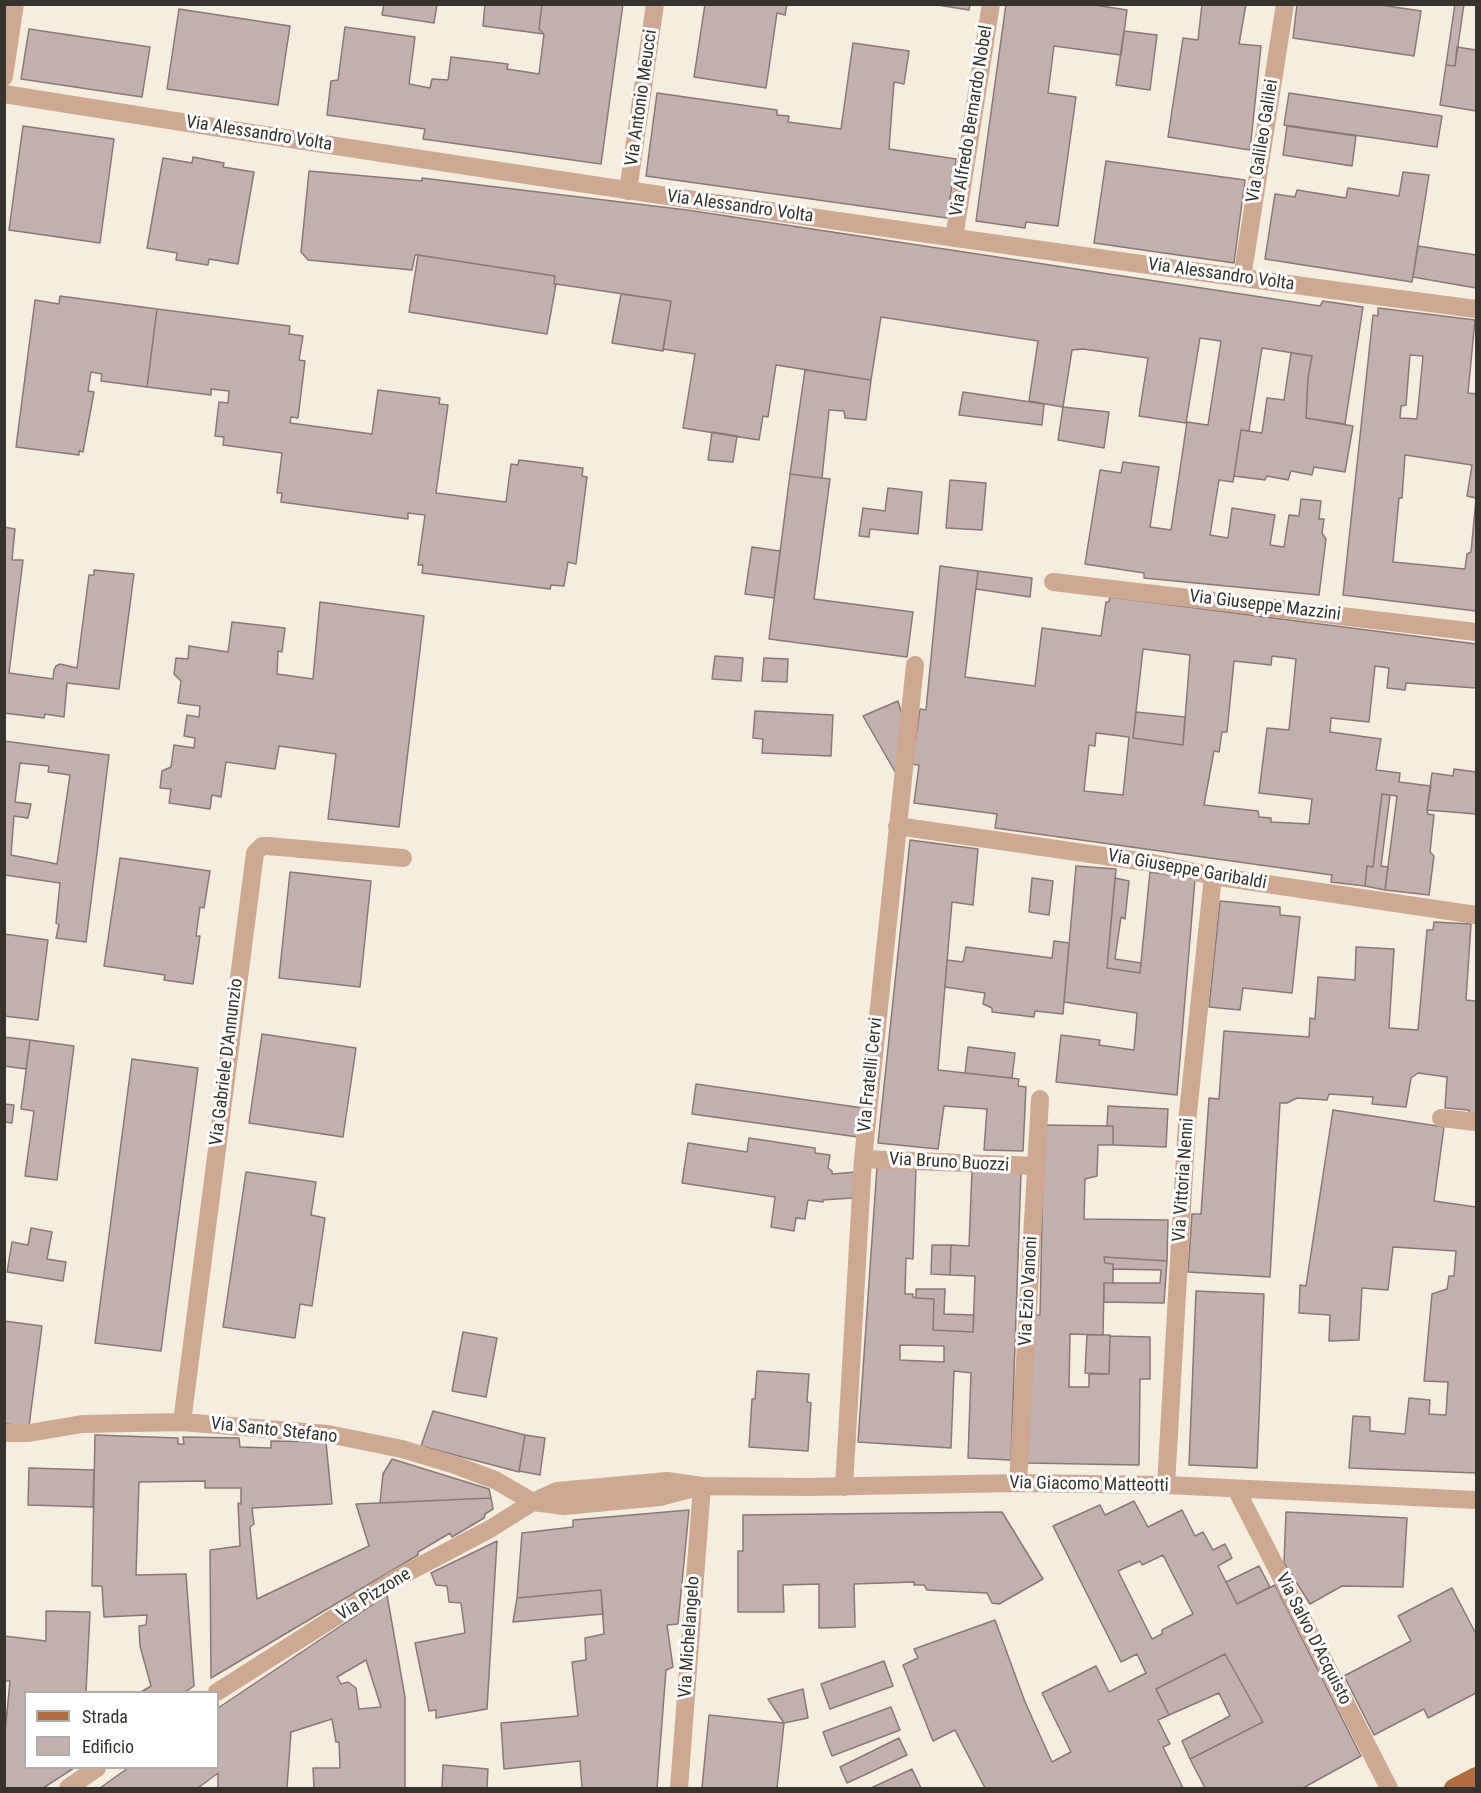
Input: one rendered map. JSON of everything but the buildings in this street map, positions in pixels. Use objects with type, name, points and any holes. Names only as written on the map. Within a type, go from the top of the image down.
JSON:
[{"type":"main road","points":[[1453,1788],[1476,1776]]},
{"type":"street","points":[[4,77],[15,4]]},
{"type":"street","name":"Via Antonio Meucci","points":[[628,191],[655,4]]},
{"type":"street","name":"Via Alfredo Bernardo Nobel","points":[[954,238],[991,4]]},
{"type":"street","name":"Via Galileo Galilei","points":[[1242,278],[1285,4]]},
{"type":"street","name":"Via Alessandro Volta","points":[[4,94],[628,191],[1476,309]]},
{"type":"street","name":"Via Giuseppe Mazzini","points":[[1053,582],[1476,632]]},
{"type":"street","name":"Via Fratelli Cervi","points":[[844,1487],[863,1159],[915,665]]},
{"type":"street","name":"Via Giuseppe Garibaldi","points":[[897,826],[1153,863],[1213,876],[1476,915]]},
{"type":"street","name":"Via Gabriele D'Annunzio","points":[[182,1422],[255,853],[262,846],[268,846],[403,858]]},
{"type":"street","name":"Via Vittoria Nenni","points":[[1166,1485],[1187,1122],[1213,876]]},
{"type":"street","name":"Via Ezio Vanoni","points":[[1018,1483],[1040,1099]]},
{"type":"street","points":[[1441,1118],[1476,1122]]},
{"type":"street","name":"Via Bruno Buozzi","points":[[863,1159],[1036,1167]]},
{"type":"street","name":"Via Santo Stefano","points":[[4,1433],[29,1433],[82,1424],[182,1422],[328,1434],[402,1449],[455,1465],[495,1480],[533,1502]]},
{"type":"street","name":"Via Giacomo Matteotti","points":[[533,1502],[557,1491],[667,1481],[702,1486],[844,1487],[1018,1483],[1166,1485],[1476,1500]]},
{"type":"street","name":"Via Michelangelo","points":[[679,1788],[702,1486]]},
{"type":"street","name":"Via Salvo D'Acquisto","points":[[1236,1489],[1389,1788]]},
{"type":"street","name":"Via Pizzone","points":[[219,1691],[395,1580],[490,1529],[533,1502]]},
{"type":"street","points":[[68,1788],[94,1769]]}]
